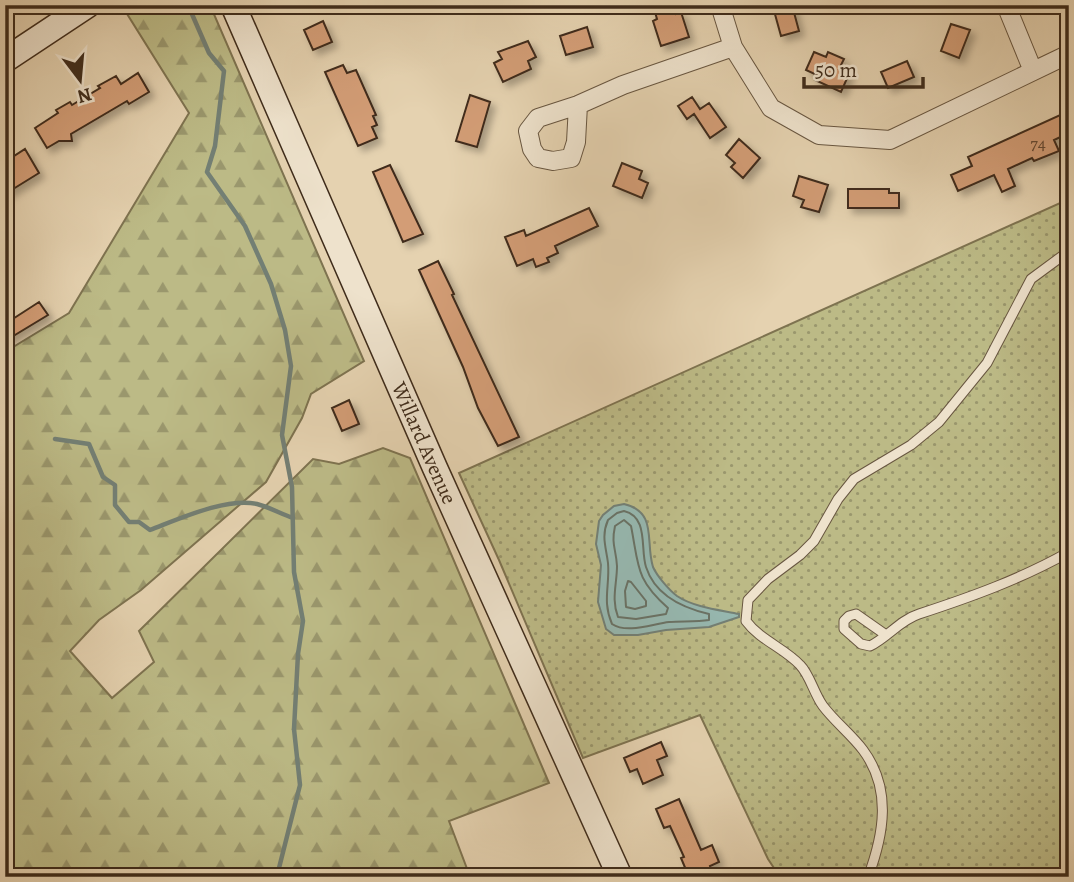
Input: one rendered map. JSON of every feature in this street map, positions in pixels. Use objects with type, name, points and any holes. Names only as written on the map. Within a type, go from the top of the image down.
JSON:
[{"type":"main road","points":[[8,53],[88,5]]},
{"type":"main road","name":"Willard Avenue","points":[[233,5],[435,468],[620,877]]},
{"type":"street","points":[[720,5],[733,47],[771,108],[819,135],[890,140],[1069,54]]},
{"type":"street","points":[[1006,5],[1033,71]]},
{"type":"street","points":[[579,105],[623,85],[733,47]]},
{"type":"lane","points":[[868,877],[880,840],[883,814],[879,778],[863,750],[815,695],[802,666],[752,630],[746,621],[748,600],[768,579],[814,541],[838,499],[854,479],[911,445],[939,422],[987,363],[1031,279],[1069,251]]},
{"type":"lane","points":[[886,635],[856,614],[844,621],[844,629],[861,644],[870,646],[918,614],[1011,581],[1069,552]]},
{"type":"green space","points":[[131,5],[210,5],[364,361],[311,394],[302,418],[266,482],[141,590],[99,620],[70,651],[112,698],[154,662],[139,631],[313,459],[339,464],[383,448],[410,458],[549,783],[449,821],[469,874],[463,877],[5,877],[5,352],[69,313],[189,113],[124,9]]},
{"type":"green space","points":[[1069,199],[1069,877],[780,877],[768,859],[700,715],[583,758],[459,473]]},
{"type":"water","points":[[624,504],[635,508],[646,521],[653,567],[670,590],[691,603],[739,614],[739,617],[709,627],[638,635],[614,635],[606,629],[598,602],[601,565],[596,544],[599,521],[614,506]]},
{"type":"building","points":[[653,5],[673,5],[676,14],[681,12],[689,37],[661,46],[653,21],[657,19]]},
{"type":"building","points":[[792,5],[799,31],[781,36],[773,7]]},
{"type":"building","points":[[323,21],[332,42],[313,50],[304,30]]},
{"type":"building","points":[[951,24],[970,30],[959,58],[941,51]]},
{"type":"building","points":[[587,27],[593,47],[566,55],[560,36]]},
{"type":"building","points":[[528,41],[536,57],[528,61],[531,69],[503,82],[494,63],[502,59],[498,52]]},
{"type":"building","points":[[814,52],[826,57],[828,52],[844,59],[839,69],[849,74],[841,92],[815,80],[817,75],[806,70]]},
{"type":"building","points":[[907,61],[914,77],[888,88],[881,72]]},
{"type":"building","points":[[343,65],[347,73],[356,70],[376,115],[373,116],[377,125],[372,127],[377,138],[358,146],[325,72]]},
{"type":"building","points":[[138,73],[149,92],[129,104],[127,101],[71,134],[72,141],[59,141],[47,148],[35,128],[58,113],[56,110],[70,102],[72,105],[116,76],[121,84]]},
{"type":"building","points":[[470,95],[490,102],[477,147],[456,141]]},
{"type":"building","points":[[692,97],[700,109],[709,103],[726,127],[710,138],[694,114],[687,119],[678,106]]},
{"type":"building","points":[[1069,111],[1069,133],[1054,140],[1059,151],[1034,161],[1032,158],[1008,169],[1015,186],[1002,192],[994,175],[958,191],[951,175],[972,166],[968,157]]},
{"type":"building","points":[[739,139],[760,158],[743,178],[731,167],[735,163],[726,155]]},
{"type":"building","points":[[25,149],[39,173],[5,194],[5,167],[11,163],[8,160]]},
{"type":"building","points":[[622,163],[642,171],[639,179],[648,183],[642,198],[613,186]]},
{"type":"building","points":[[390,165],[423,234],[403,242],[373,172]]},
{"type":"building","points":[[799,176],[828,185],[819,212],[801,207],[804,200],[793,196]]},
{"type":"building","points":[[848,189],[889,189],[889,193],[899,193],[899,208],[848,208]]},
{"type":"building","points":[[589,208],[598,226],[555,246],[558,253],[547,258],[549,262],[536,267],[533,259],[517,266],[505,237],[524,230],[526,236]]},
{"type":"building","points":[[438,261],[519,437],[498,446],[478,408],[463,367],[419,270]]},
{"type":"building","points":[[39,302],[48,315],[5,341],[5,324]]},
{"type":"building","points":[[349,400],[359,424],[342,431],[332,408]]},
{"type":"building","points":[[661,742],[667,756],[657,760],[663,775],[643,784],[637,769],[630,772],[624,758]]},
{"type":"building","points":[[679,799],[701,850],[712,845],[719,862],[710,866],[714,877],[689,877],[681,858],[684,857],[670,826],[664,828],[656,809]]},
{"type":"waterway","points":[[188,5],[209,53],[224,71],[215,146],[207,172],[245,226],[271,284],[285,330],[291,366],[282,435],[292,487],[294,572],[303,621],[298,654],[294,729],[300,785],[279,868],[281,877]]},
{"type":"waterway","points":[[55,439],[89,444],[103,477],[115,485],[115,505],[129,522],[139,522],[150,530],[203,510],[232,504],[257,504],[293,518]]}]
